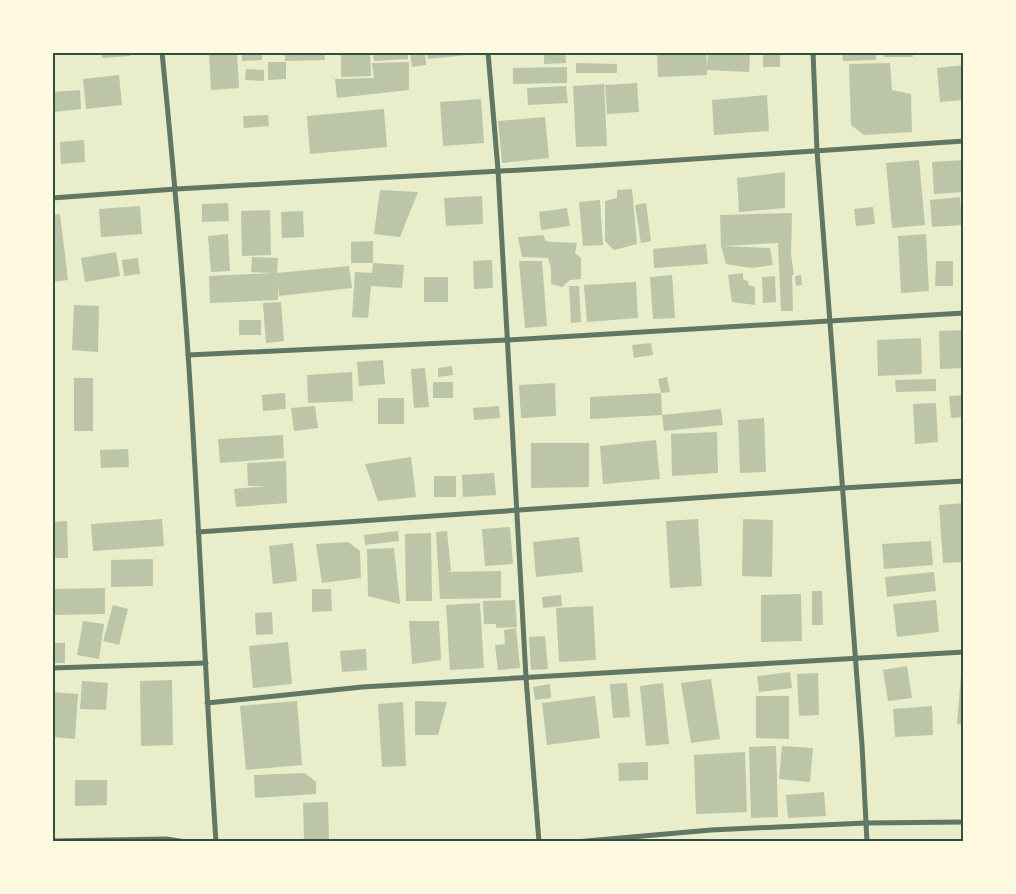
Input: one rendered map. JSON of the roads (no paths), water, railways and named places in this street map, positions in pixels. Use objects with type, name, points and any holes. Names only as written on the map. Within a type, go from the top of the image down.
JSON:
[{"type":"street","points":[[162,52],[176,188],[188,355],[216,842]]},
{"type":"street","points":[[488,52],[498,170],[526,678],[539,842]]},
{"type":"street","points":[[813,52],[817,151],[867,842]]},
{"type":"street","points":[[52,198],[176,188],[574,167],[964,141]]},
{"type":"street","points":[[188,355],[508,340],[964,313]]},
{"type":"street","points":[[198,532],[964,481]]},
{"type":"street","points":[[207,703],[362,688],[964,652]]},
{"type":"street","points":[[52,668],[206,664]]},
{"type":"street","points":[[575,842],[712,830],[866,823],[964,822]]},
{"type":"street","points":[[52,840],[166,839],[186,842]]}]
